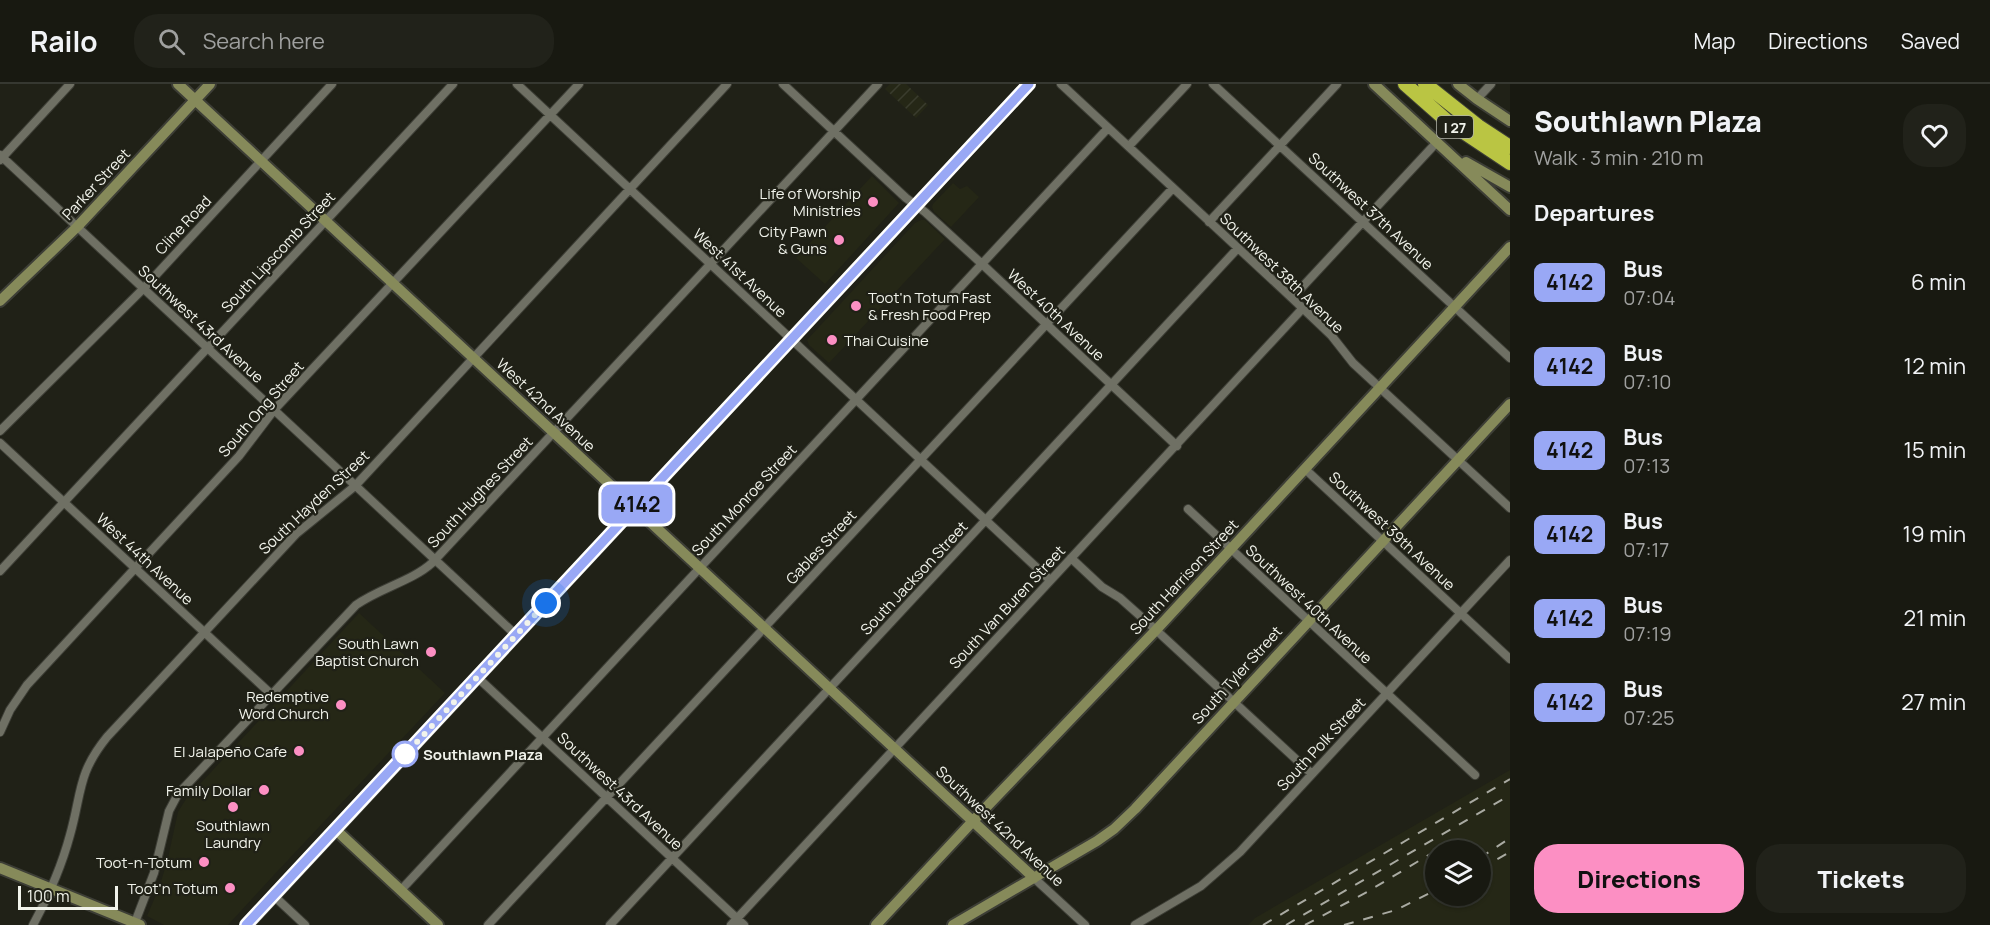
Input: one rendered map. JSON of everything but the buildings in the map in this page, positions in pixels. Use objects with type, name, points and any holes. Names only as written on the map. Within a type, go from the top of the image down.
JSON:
[{"type":"highway","points":[[1395,84],[1447,121]]},
{"type":"highway","name":"I 27","points":[[1405,84],[1447,121],[1510,163]]},
{"type":"highway","name":"I 27","points":[[1425,84],[1478,126],[1510,147]]},
{"type":"highway","points":[[1437,84],[1478,126]]},
{"type":"main road","name":"West 42nd Avenue","points":[[178,84],[894,748]]},
{"type":"main road","name":"Parker Street","points":[[0,301],[77,227],[210,84]]},
{"type":"main road","points":[[247,925],[1029,84]]},
{"type":"main road","points":[[1374,84],[1437,142],[1489,183],[1510,210]]},
{"type":"main road","points":[[1458,84],[1510,122]]},
{"type":"main road","points":[[1489,183],[1510,187]]},
{"type":"main road","name":"South Harrison Street","points":[[876,925],[973,820],[1156,630],[1510,247]]},
{"type":"main road","name":"South Tyler Street","points":[[953,925],[1114,829],[1510,404]]},
{"type":"main road","name":"Southwest 42nd Avenue","points":[[894,748],[1035,878]]},
{"type":"main road","points":[[336,830],[438,925]]},
{"type":"main road","points":[[0,868],[136,924]]},
{"type":"street","points":[[1,158],[70,84]]},
{"type":"street","name":"Cline Road","points":[[0,431],[143,289],[332,84]]},
{"type":"street","name":"South Lipscomb Street","points":[[0,571],[453,84]]},
{"type":"street","name":"West 41st Avenue","points":[[517,84],[1050,580]]},
{"type":"street","name":"South Ong Street","points":[[0,732],[10,710],[27,685],[239,456],[274,410],[579,84]]},
{"type":"street","name":"South Hayden Street","points":[[33,925],[68,844],[80,787],[91,758],[107,737],[296,534],[355,486],[727,84]]},
{"type":"street","points":[[783,84],[915,205]]},
{"type":"street","name":"South Hughes Street","points":[[136,924],[155,867],[169,811],[185,786],[356,604],[423,570],[435,560],[878,84]]},
{"type":"street","name":"Southwest 38th Avenue","points":[[1060,84],[1292,298],[1331,335],[1350,360],[1510,508]]},
{"type":"street","points":[[1129,146],[1187,84]]},
{"type":"street","name":"Southwest 37th Avenue","points":[[1213,84],[1510,358]]},
{"type":"street","points":[[1209,222],[1337,84]]},
{"type":"street","points":[[1477,99],[1491,84]]},
{"type":"street","name":"South Monroe Street","points":[[401,890],[1108,128]]},
{"type":"street","points":[[1292,298],[1437,142]]},
{"type":"street","name":"Southwest 43rd Avenue","points":[[1,158],[516,635]]},
{"type":"street","name":"Gables Street","points":[[488,925],[1173,188]]},
{"type":"street","name":"West 40th Avenue","points":[[915,205],[982,264],[1177,446]]},
{"type":"street","name":"South Jackson Street","points":[[609,925],[1238,248]]},
{"type":"street","name":"South Van Buren Street","points":[[734,922],[1303,309]]},
{"type":"street","name":"West 44th Avenue","points":[[0,443],[272,694]]},
{"type":"street","name":"Southwest 39th Avenue","points":[[1305,469],[1510,659]]},
{"type":"street","name":"Southwest 40th Avenue","points":[[1188,508],[1475,775]]},
{"type":"street","points":[[1071,558],[1102,587],[1120,598],[1156,630],[1312,774]]},
{"type":"street","name":"South Polk Street","points":[[1135,925],[1201,886],[1218,873],[1510,561]]},
{"type":"street","name":"Southwest 43rd Avenue","points":[[477,677],[672,858],[734,922],[744,925]]},
{"type":"street","name":"Southwest 42nd Avenue","points":[[1035,878],[1084,925]]},
{"type":"street","points":[[274,896],[305,925]]},
{"type":"shaded area","points":[[890,84],[906,84],[928,105],[916,118],[885,89]]},
{"type":"shaded area","points":[[872,176],[899,203],[825,284],[796,258]]},
{"type":"shaded area","points":[[953,183],[960,189],[967,186],[979,197],[951,227],[934,212],[932,207]]},
{"type":"shaded area","points":[[925,220],[945,239],[829,363],[809,345],[807,340],[915,223]]},
{"type":"shaded area","name":"Southlawn Plaza","points":[[359,613],[445,693],[228,925],[164,925],[147,916],[167,862],[178,812],[186,799]]},
{"type":"shaded area","points":[[1510,770],[1510,925],[1248,925],[1255,918]]},
{"type":"railway","points":[[1263,925],[1510,779]]},
{"type":"railway","points":[[1286,925],[1510,795]]},
{"type":"railway","points":[[1491,851],[1510,838]]},
{"type":"railway","points":[[1491,863],[1510,852]]},
{"type":"railway","points":[[1305,925],[1425,857]]},
{"type":"railway","points":[[1344,925],[1396,910],[1425,896]]},
{"type":"bus line","name":"4142","points":[[246,925],[1029,84]]},
{"type":"place","name":"Life of Worship Ministries","points":[[873,202]]},
{"type":"place","name":"City Pawn & Guns","points":[[839,240]]},
{"type":"place","name":"Toot'n Totum Fast & Fresh Food Prep","points":[[856,306]]},
{"type":"place","name":"Thai Cuisine","points":[[832,340]]},
{"type":"place","name":"South Lawn Baptist Church","points":[[431,652]]},
{"type":"place","name":"Redemptive Word Church","points":[[341,705]]},
{"type":"place","name":"El Jalapeño Cafe","points":[[299,751]]},
{"type":"place","name":"Southlawn Plaza","points":[[405,754]]},
{"type":"place","name":"Family Dollar","points":[[264,790]]},
{"type":"place","name":"Southlawn Laundry","points":[[233,807]]},
{"type":"place","name":"Toot-n-Totum","points":[[204,862]]},
{"type":"place","name":"Toot'n Totum","points":[[230,888]]},
{"type":"route","points":[[405,754],[404,756],[546,603]]}]
